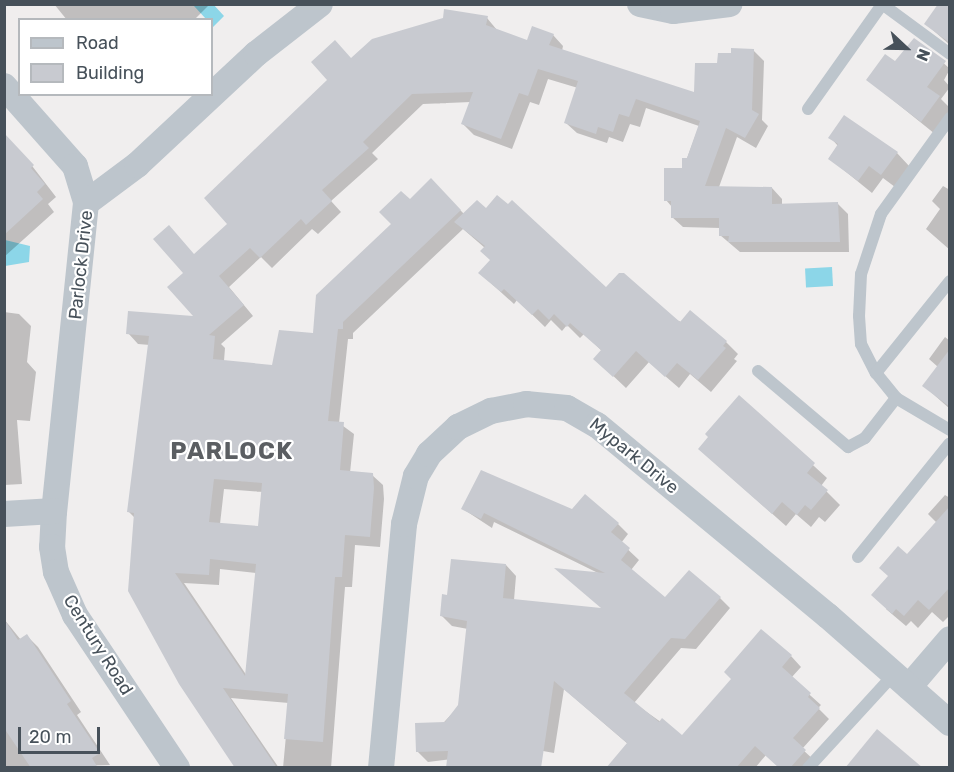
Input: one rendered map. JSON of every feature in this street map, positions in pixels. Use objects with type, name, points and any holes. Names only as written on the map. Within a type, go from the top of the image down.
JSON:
[{"type":"street","name":"Parlock Drive","points":[[213,94],[255,54],[320,4]]},
{"type":"street","points":[[639,4],[673,11],[730,4]]},
{"type":"street","points":[[4,86],[75,166],[86,203]]},
{"type":"street","name":"Parlock Drive","points":[[54,511],[86,203],[137,165],[210,96]]},
{"type":"street","name":"Mypark Drive","points":[[381,768],[404,524],[416,476],[445,437],[476,417],[511,406],[558,406],[597,425],[950,723]]},
{"type":"street","points":[[4,514],[54,511]]},
{"type":"street","name":"Century Road","points":[[54,511],[52,547],[63,592],[177,768]]},
{"type":"street","points":[[902,681],[950,639]]},
{"type":"lane","points":[[808,110],[882,5],[950,54]]},
{"type":"lane","points":[[950,118],[895,190],[868,245],[861,274],[859,316],[861,344],[876,373],[896,398],[950,430]]},
{"type":"lane","points":[[876,373],[950,281]]},
{"type":"lane","points":[[758,371],[848,447],[865,438],[896,398]]},
{"type":"lane","points":[[858,557],[950,443]]},
{"type":"lane","points":[[808,768],[902,681]]},
{"type":"water","points":[[213,4],[224,16],[213,27],[213,18],[205,18],[194,6]]},
{"type":"water","points":[[5,240],[30,246],[29,262],[5,266]]},
{"type":"water","points":[[832,267],[833,286],[806,287],[805,268]]},
{"type":"building","points":[[938,4],[950,4],[950,43],[924,24]]},
{"type":"building","points":[[444,9],[488,16],[486,25],[527,40],[532,26],[554,34],[549,45],[694,92],[695,63],[717,63],[718,53],[731,53],[731,48],[754,49],[752,110],[759,114],[745,138],[726,128],[705,186],[772,187],[772,204],[838,202],[840,242],[728,242],[729,236],[719,236],[719,218],[671,218],[671,201],[664,201],[664,168],[682,168],[682,158],[687,158],[700,121],[636,99],[629,117],[619,114],[613,132],[598,127],[596,134],[564,123],[578,81],[538,69],[528,96],[519,93],[501,139],[461,124],[473,92],[412,94],[363,142],[369,148],[322,190],[332,201],[306,225],[301,219],[260,258],[250,248],[219,276],[244,305],[209,335],[215,336],[213,359],[272,365],[279,330],[313,333],[316,295],[391,224],[379,212],[401,191],[410,199],[431,178],[461,210],[343,322],[343,329],[338,329],[328,421],[344,422],[340,470],[373,473],[374,488],[370,537],[345,535],[342,577],[335,577],[323,742],[284,739],[288,694],[223,688],[277,768],[235,768],[179,684],[128,591],[134,513],[127,512],[149,336],[126,334],[128,311],[193,316],[167,287],[183,273],[153,239],[169,225],[194,254],[227,224],[204,198],[327,80],[311,62],[335,40],[351,58],[372,39],[443,18]],"holes":[[[214,479],[262,483],[258,526],[209,522]],[[210,559],[256,564],[245,676],[175,573],[209,575]]]},
{"type":"building","points":[[914,38],[946,61],[927,87],[940,96],[921,122],[866,80],[885,54],[895,61]]},
{"type":"building","points":[[844,115],[898,152],[881,175],[869,166],[858,181],[828,159],[838,144],[828,138]]},
{"type":"building","points":[[4,133],[34,165],[31,168],[45,184],[37,192],[43,199],[4,235]]},
{"type":"building","points":[[497,195],[508,204],[512,200],[606,287],[619,273],[624,273],[680,322],[690,310],[727,341],[723,346],[726,348],[698,380],[677,363],[665,377],[636,351],[613,377],[593,359],[601,350],[570,323],[567,327],[554,314],[549,320],[538,309],[532,315],[504,289],[501,292],[478,273],[490,260],[480,251],[485,246],[454,222],[477,200],[486,208]]},
{"type":"building","points":[[950,349],[950,407],[922,386]]},
{"type":"building","points":[[739,395],[815,463],[807,473],[828,490],[811,510],[805,505],[797,515],[782,502],[772,514],[698,449],[708,437],[705,434]]},
{"type":"building","points":[[481,470],[572,509],[585,494],[619,523],[611,532],[630,548],[621,560],[665,597],[689,570],[721,597],[685,639],[671,638],[624,693],[659,722],[662,718],[682,735],[731,679],[724,672],[761,629],[792,655],[782,667],[811,693],[808,697],[820,708],[793,738],[806,750],[790,768],[779,768],[755,746],[736,768],[606,768],[627,743],[554,681],[541,768],[446,768],[448,751],[416,752],[415,723],[445,722],[458,705],[467,621],[440,616],[442,594],[447,595],[451,559],[506,564],[503,598],[601,608],[554,568],[605,573],[484,513],[481,519],[461,509]]},
{"type":"building","points":[[950,506],[950,587],[929,610],[918,600],[904,616],[896,609],[892,614],[871,595],[888,576],[879,568],[898,546],[907,554]]},
{"type":"building","points":[[4,619],[18,640],[27,634],[71,701],[67,704],[100,753],[92,758],[98,768],[31,768],[4,728]]},
{"type":"building","points":[[877,729],[923,768],[845,768]]},
{"type":"district","name":"PARLOCK","points":[[232,452]]}]
